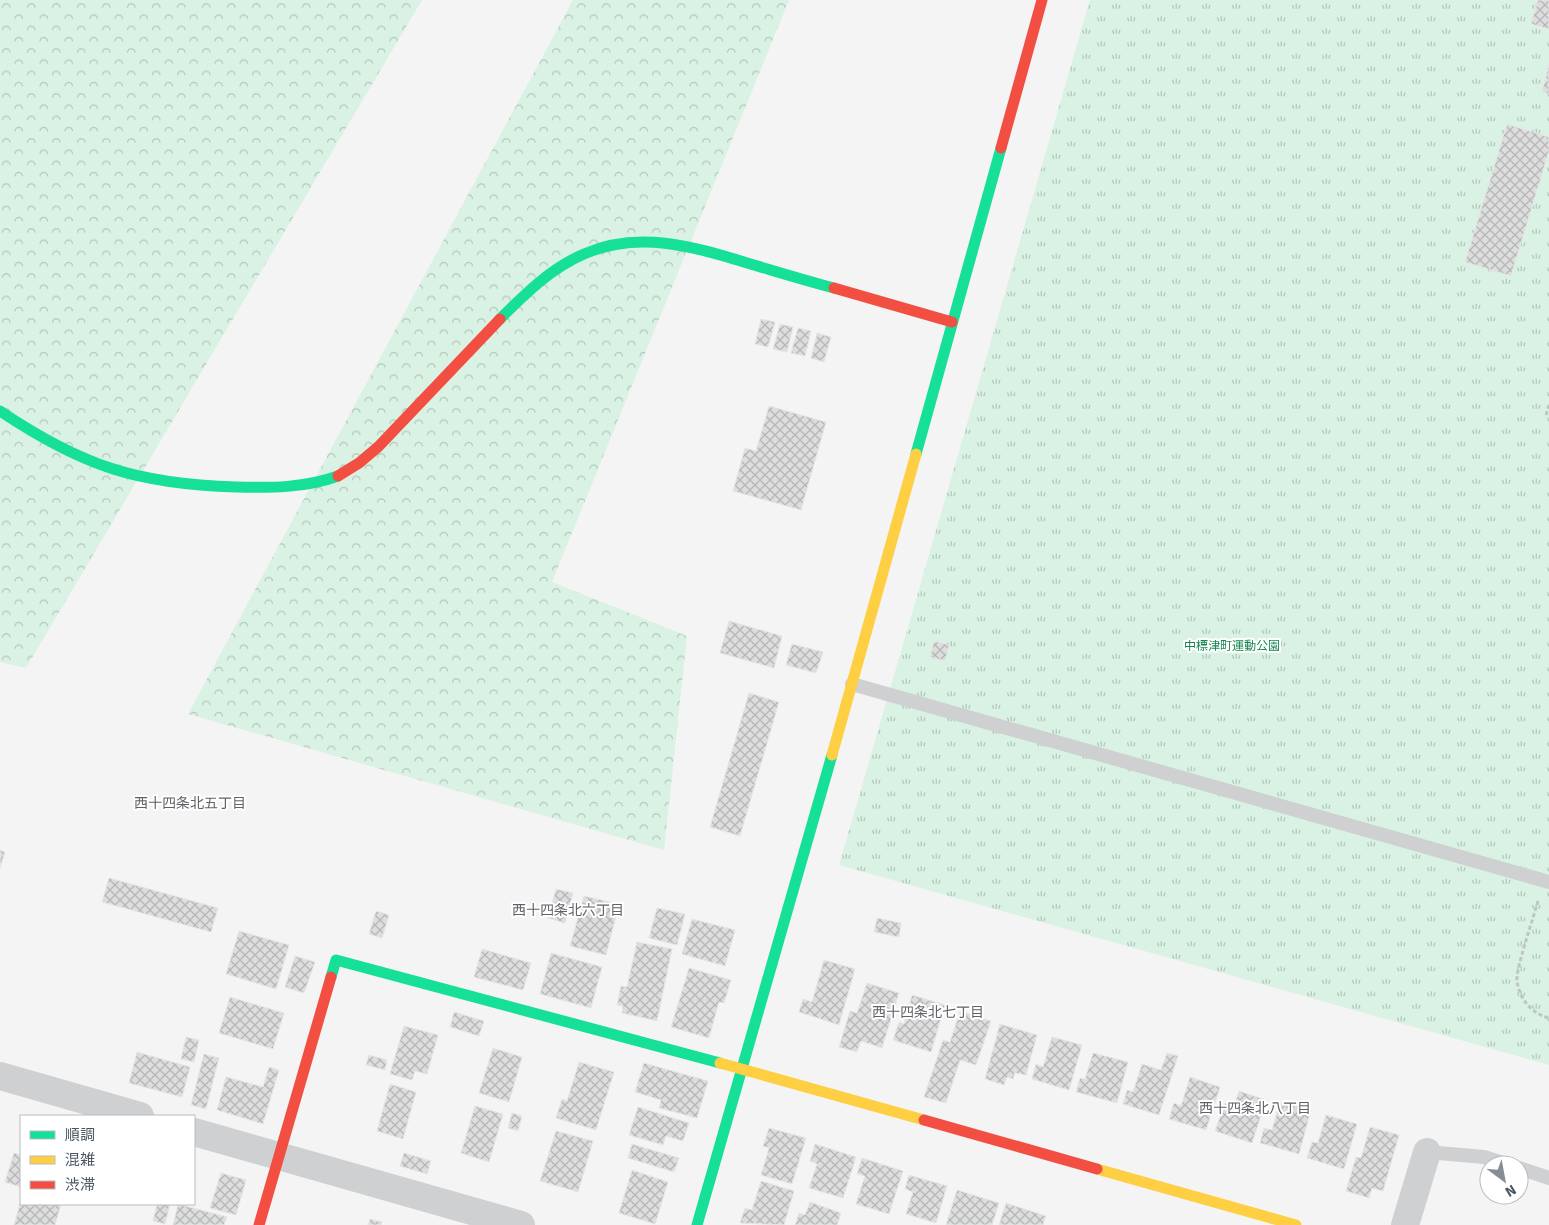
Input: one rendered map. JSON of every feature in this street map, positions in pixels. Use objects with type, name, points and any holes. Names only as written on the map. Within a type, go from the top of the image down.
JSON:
[{"type":"street","points":[[697,1225],[852,684],[1042,0]]},
{"type":"street","points":[[0,411],[80,459],[133,478],[172,484],[232,487],[286,485],[323,481],[345,472],[375,452],[511,306],[546,276],[586,252],[623,242],[640,241],[691,247],[952,322]]},
{"type":"street","points":[[259,1225],[336,960],[741,1068],[1296,1225]]},
{"type":"street","points":[[0,1076],[136,1115]]},
{"type":"street","points":[[195,1132],[520,1225]]},
{"type":"street","points":[[1405,1225],[1427,1152]]},
{"type":"lane","points":[[852,684],[1546,882]]},
{"type":"lane","points":[[1427,1152],[1479,1157]]},
{"type":"lane","points":[[1529,1171],[1549,1178]]},
{"type":"path","points":[[1546,415],[1549,405]]},
{"type":"path","points":[[1546,882],[1517,978],[1522,998],[1536,1014],[1549,1018]]},
{"type":"green space","points":[[0,0],[422,0],[26,668],[0,662]]},
{"type":"green space","points":[[573,0],[789,0],[552,582],[687,636],[664,850],[188,714]]},
{"type":"green space","name":"中標津町運動公園","points":[[1090,0],[1549,0],[1549,1065],[839,865]]},
{"type":"building","points":[[1538,0],[1549,0],[1549,29],[1531,24]]},
{"type":"building","points":[[1549,64],[1549,94],[1542,92]]},
{"type":"building","points":[[1507,124],[1549,137],[1549,151],[1511,276],[1465,262]]},
{"type":"building","points":[[761,319],[775,322],[768,347],[755,344]]},
{"type":"building","points":[[780,324],[793,327],[787,352],[773,349]]},
{"type":"building","points":[[798,328],[811,331],[805,356],[791,353]]},
{"type":"building","points":[[817,333],[831,337],[824,362],[811,358]]},
{"type":"building","points":[[769,406],[826,422],[801,510],[733,491],[745,448],[756,451]]},
{"type":"building","points":[[729,621],[782,636],[774,668],[720,653]]},
{"type":"building","points":[[934,641],[949,645],[945,661],[930,657]]},
{"type":"building","points":[[792,644],[823,652],[816,673],[786,665]]},
{"type":"building","points":[[749,693],[779,702],[740,836],[710,827]]},
{"type":"building","points":[[0,850],[5,852],[0,868]]},
{"type":"building","points":[[109,878],[218,908],[211,932],[102,902]]},
{"type":"building","points":[[556,889],[573,893],[565,923],[548,918]]},
{"type":"building","points":[[584,896],[619,904],[606,955],[570,946]]},
{"type":"building","points":[[657,908],[685,914],[677,945],[649,938]]},
{"type":"building","points":[[376,911],[389,915],[382,938],[369,934]]},
{"type":"building","points":[[877,918],[901,923],[899,937],[874,932]]},
{"type":"building","points":[[692,919],[735,930],[725,966],[682,954]]},
{"type":"building","points":[[239,931],[289,945],[276,989],[226,974]]},
{"type":"building","points":[[637,942],[672,949],[657,1021],[622,1013],[623,1006],[617,1005],[621,986],[627,987]]},
{"type":"building","points":[[482,949],[531,963],[523,990],[474,977]]},
{"type":"building","points":[[551,953],[602,967],[591,1008],[540,994]]},
{"type":"building","points":[[295,956],[315,962],[304,993],[285,987]]},
{"type":"building","points":[[824,960],[855,969],[839,1025],[799,1012],[803,999],[812,1002]]},
{"type":"building","points":[[689,968],[731,980],[724,1003],[719,1002],[709,1038],[671,1027]]},
{"type":"building","points":[[867,983],[899,993],[882,1048],[861,1041],[857,1052],[839,1047],[850,1011],[857,1013]]},
{"type":"building","points":[[912,995],[945,1005],[931,1052],[893,1040],[899,1022],[904,1024]]},
{"type":"building","points":[[230,997],[284,1013],[273,1049],[219,1033]]},
{"type":"building","points":[[960,1011],[991,1021],[976,1065],[960,1060],[946,1103],[924,1097],[943,1040],[950,1042]]},
{"type":"building","points":[[454,1012],[484,1021],[479,1036],[450,1027]]},
{"type":"building","points":[[1000,1024],[1037,1035],[1026,1075],[1015,1073],[1013,1079],[1007,1077],[1004,1085],[985,1079]]},
{"type":"building","points":[[404,1026],[438,1035],[427,1074],[415,1071],[412,1080],[390,1074]]},
{"type":"building","points":[[186,1037],[199,1040],[194,1062],[181,1059]]},
{"type":"building","points":[[1052,1037],[1082,1045],[1069,1090],[1032,1079],[1036,1064],[1043,1067]]},
{"type":"building","points":[[493,1048],[522,1057],[509,1102],[479,1093]]},
{"type":"building","points":[[137,1052],[190,1067],[182,1097],[129,1083]]},
{"type":"building","points":[[1093,1053],[1128,1062],[1117,1103],[1076,1092],[1080,1078],[1085,1079]]},
{"type":"building","points":[[1167,1053],[1178,1056],[1159,1115],[1123,1104],[1127,1090],[1133,1092],[1142,1064],[1161,1070]]},
{"type":"building","points":[[204,1054],[219,1058],[206,1109],[191,1105]]},
{"type":"building","points":[[369,1055],[387,1060],[385,1070],[366,1065]]},
{"type":"building","points":[[579,1062],[614,1072],[596,1130],[556,1118],[562,1099],[567,1101]]},
{"type":"building","points":[[644,1063],[708,1081],[697,1118],[659,1108],[661,1100],[635,1092]]},
{"type":"building","points":[[269,1067],[279,1070],[263,1124],[217,1110],[226,1077],[263,1087]]},
{"type":"building","points":[[1190,1077],[1220,1087],[1206,1130],[1169,1119],[1174,1103],[1181,1106]]},
{"type":"building","points":[[390,1084],[416,1092],[403,1139],[377,1131]]},
{"type":"building","points":[[1239,1091],[1266,1100],[1252,1143],[1215,1131],[1225,1103],[1234,1106]]},
{"type":"building","points":[[1280,1102],[1311,1110],[1299,1154],[1260,1143],[1264,1128],[1272,1130]]},
{"type":"building","points":[[475,1106],[503,1114],[489,1162],[461,1153]]},
{"type":"building","points":[[638,1107],[689,1123],[683,1141],[666,1136],[663,1145],[629,1135]]},
{"type":"building","points":[[512,1113],[522,1116],[518,1131],[508,1128]]},
{"type":"building","points":[[1326,1115],[1357,1124],[1344,1169],[1307,1158],[1312,1142],[1318,1143]]},
{"type":"building","points":[[1370,1127],[1399,1135],[1383,1191],[1372,1188],[1369,1198],[1346,1191],[1356,1157],[1361,1158]]},
{"type":"building","points":[[769,1128],[806,1138],[792,1184],[761,1175],[769,1148],[763,1146]]},
{"type":"building","points":[[556,1131],[593,1141],[578,1192],[540,1181]]},
{"type":"building","points":[[632,1144],[679,1158],[674,1172],[628,1158]]},
{"type":"building","points":[[815,1144],[856,1157],[843,1198],[809,1188],[817,1164],[810,1161]]},
{"type":"building","points":[[14,1153],[20,1155],[20,1187],[5,1182]]},
{"type":"building","points":[[404,1153],[431,1161],[427,1174],[400,1166]]},
{"type":"building","points":[[862,1158],[903,1171],[889,1214],[856,1204],[865,1176],[857,1174]]},
{"type":"building","points":[[632,1170],[668,1182],[655,1224],[619,1213]]},
{"type":"building","points":[[221,1173],[246,1180],[236,1215],[210,1208]]},
{"type":"building","points":[[909,1175],[947,1186],[936,1223],[906,1214],[913,1192],[905,1189]]},
{"type":"building","points":[[761,1181],[794,1191],[784,1225],[740,1223],[745,1208],[752,1210]]},
{"type":"building","points":[[957,1190],[999,1203],[992,1225],[946,1225]]},
{"type":"building","points":[[810,1202],[841,1213],[837,1225],[795,1225],[799,1213],[805,1215]]},
{"type":"building","points":[[1006,1203],[1046,1216],[1043,1225],[999,1225]]},
{"type":"building","points":[[20,1204],[61,1205],[55,1225],[14,1225]]},
{"type":"building","points":[[157,1205],[170,1205],[165,1224],[153,1221]]},
{"type":"building","points":[[178,1205],[227,1217],[224,1225],[173,1225]]},
{"type":"building","points":[[370,1219],[382,1222],[381,1225],[368,1225]]},
{"type":"traffic: fast","points":[[916,454],[1001,148]]},
{"type":"traffic: fast","points":[[500,319],[529,291],[560,267],[584,254],[605,247],[627,243],[648,242],[690,247],[834,288]]},
{"type":"traffic: fast","points":[[0,411],[58,446],[85,458],[139,476],[169,482],[262,487],[300,485],[338,476]]},
{"type":"traffic: fast","points":[[697,1225],[832,755]]},
{"type":"traffic: fast","points":[[331,977],[336,960],[720,1063]]},
{"type":"traffic: slow","points":[[832,755],[916,454]]},
{"type":"traffic: slow","points":[[720,1063],[924,1120]]},
{"type":"traffic: slow","points":[[1097,1169],[1296,1225]]},
{"type":"traffic: jam","points":[[1001,148],[1042,0]]},
{"type":"traffic: jam","points":[[834,288],[952,322]]},
{"type":"traffic: jam","points":[[338,476],[359,463],[378,447],[500,319]]},
{"type":"traffic: jam","points":[[259,1225],[331,977]]},
{"type":"traffic: jam","points":[[924,1120],[1097,1169]]},
{"type":"district","name":"西十四条北五丁目","points":[[190,803]]},
{"type":"district","name":"西十四条北六丁目","points":[[568,910]]},
{"type":"district","name":"西十四条北七丁目","points":[[928,1012]]},
{"type":"district","name":"西十四条北八丁目","points":[[1255,1108]]}]
